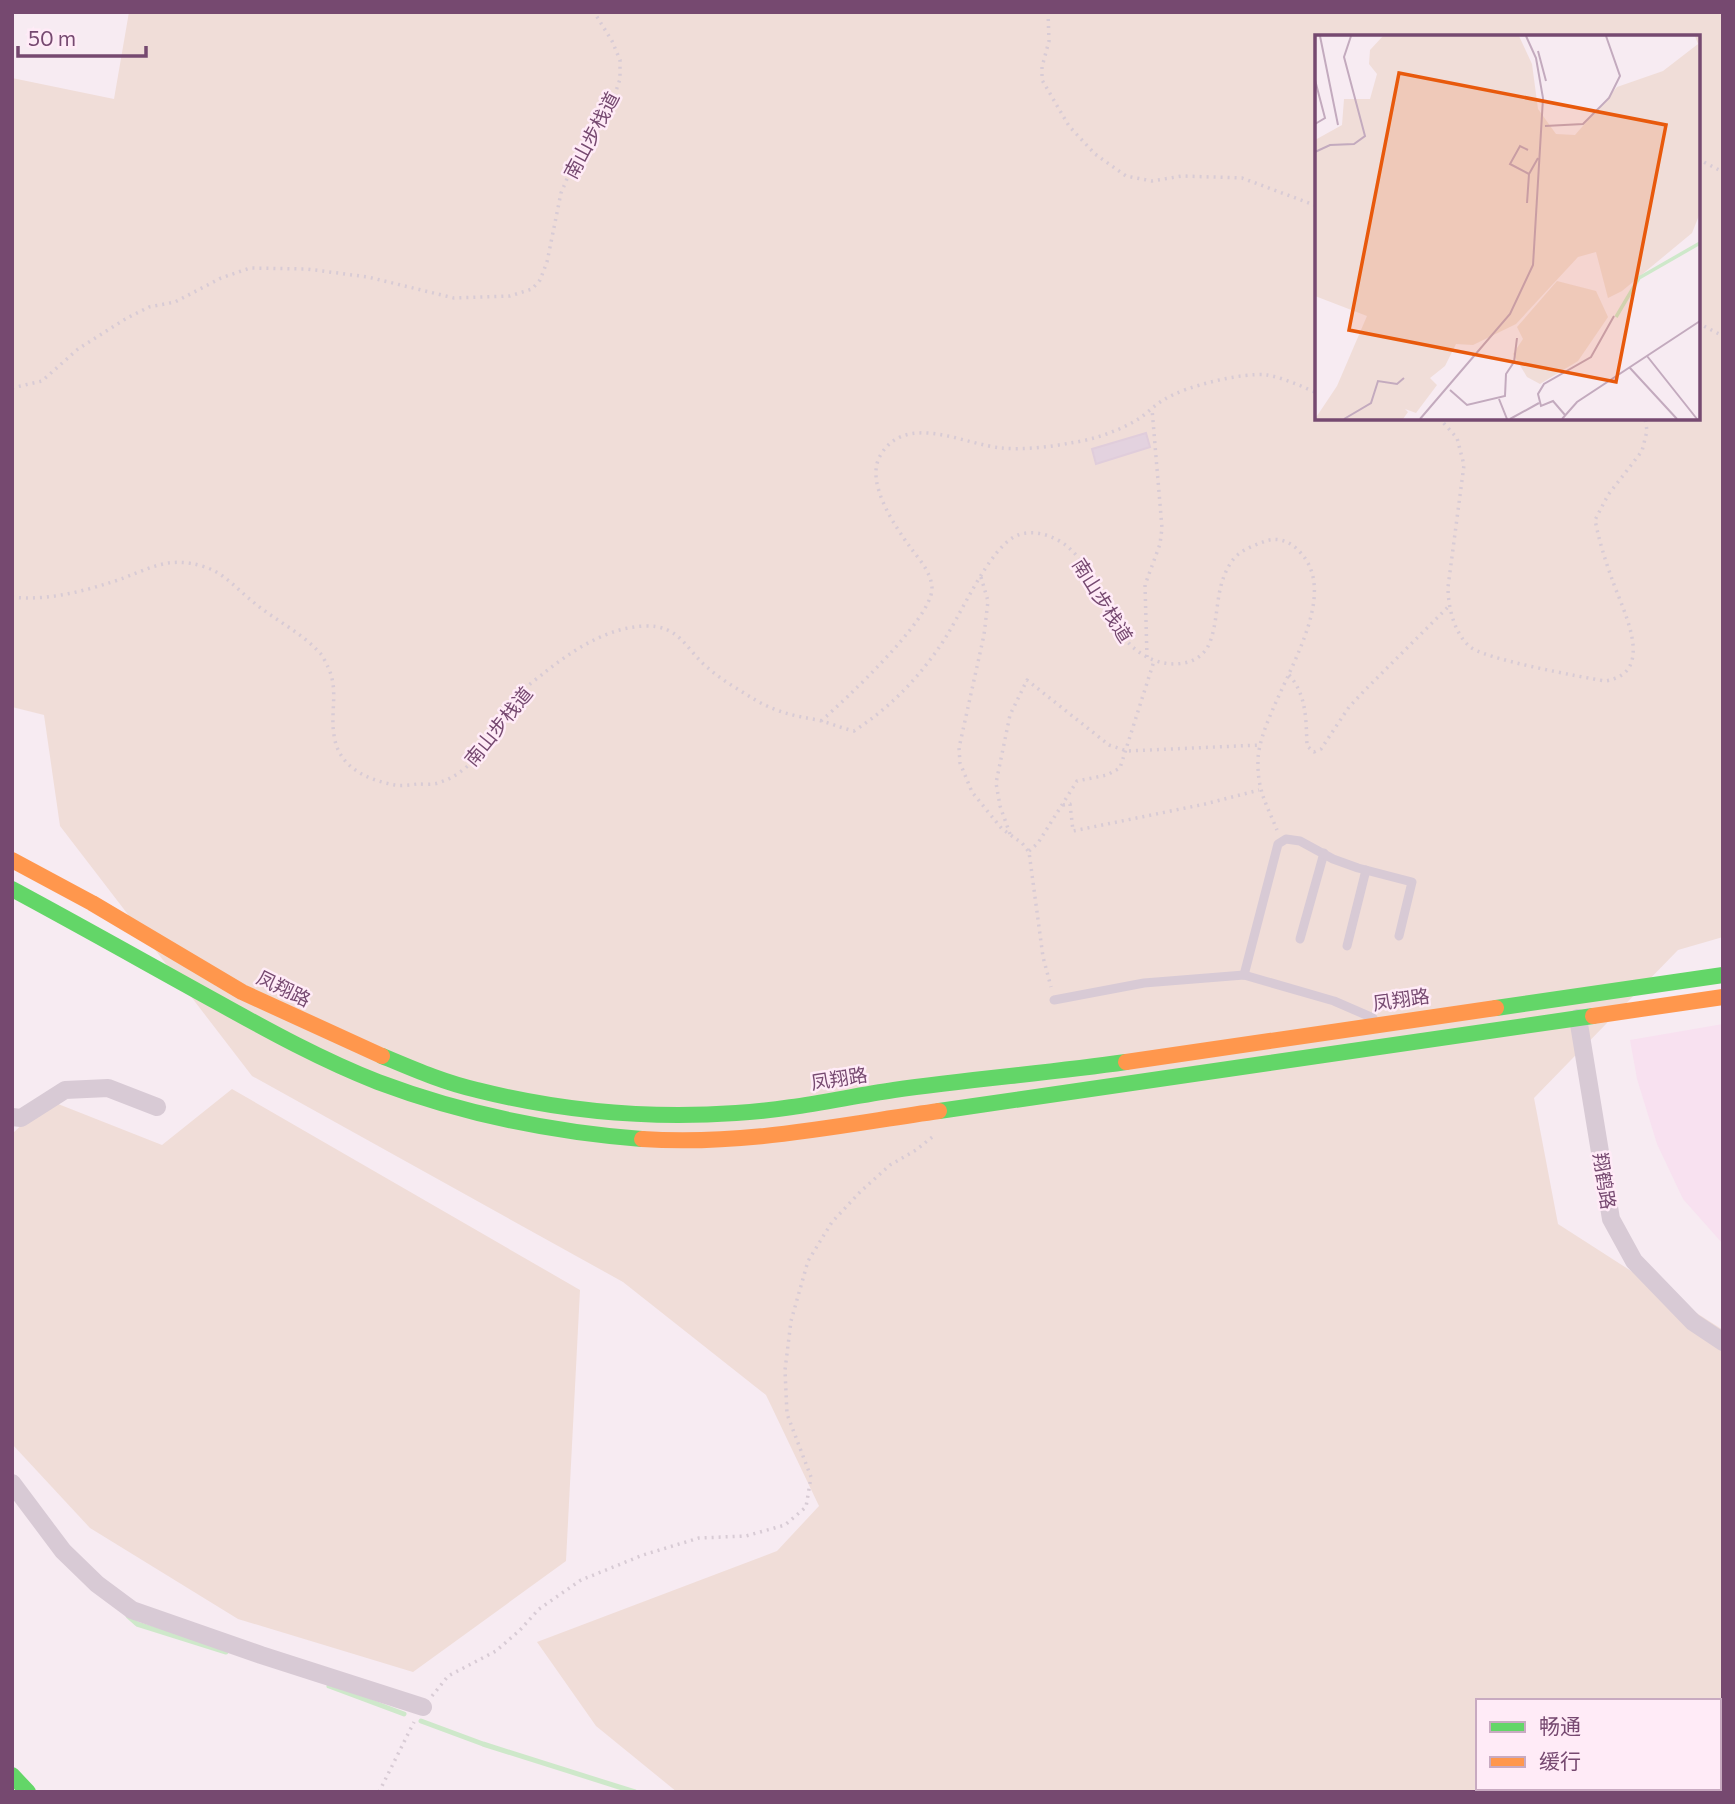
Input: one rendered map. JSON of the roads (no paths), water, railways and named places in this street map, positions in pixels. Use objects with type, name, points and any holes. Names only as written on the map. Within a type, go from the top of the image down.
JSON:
[{"type":"main road","name":"凤翔路","points":[[12,860],[92,903],[242,992],[421,1072],[475,1090],[590,1110],[659,1116],[737,1113],[802,1106],[894,1090],[1097,1067],[1723,975]]},
{"type":"main road","points":[[12,888],[318,1056],[359,1074],[467,1111],[558,1129],[617,1137],[723,1140],[795,1133],[1163,1082],[1311,1056],[1723,997]]},
{"type":"main road","points":[[12,1775],[28,1792]]},
{"type":"street","name":"翔鹤路","points":[[1578,1018],[1611,1219],[1634,1261],[1693,1322],[1723,1342]]},
{"type":"street","points":[[12,1117],[21,1118],[65,1090],[108,1088],[157,1107]]},
{"type":"street","points":[[12,1483],[63,1551],[97,1584],[132,1610],[423,1707]]},
{"type":"lane","points":[[1244,975],[1278,844],[1286,839],[1300,841],[1333,859],[1412,882],[1399,936]]},
{"type":"lane","points":[[1300,939],[1324,853]]},
{"type":"lane","points":[[1348,946],[1366,870]]},
{"type":"lane","points":[[1055,1000],[1144,983],[1244,975],[1334,1001],[1384,1023]]},
{"type":"waterway","points":[[128,1616],[137,1624],[226,1652]]},
{"type":"waterway","points":[[329,1686],[404,1714]]},
{"type":"waterway","points":[[421,1721],[483,1744],[635,1792]]}]
